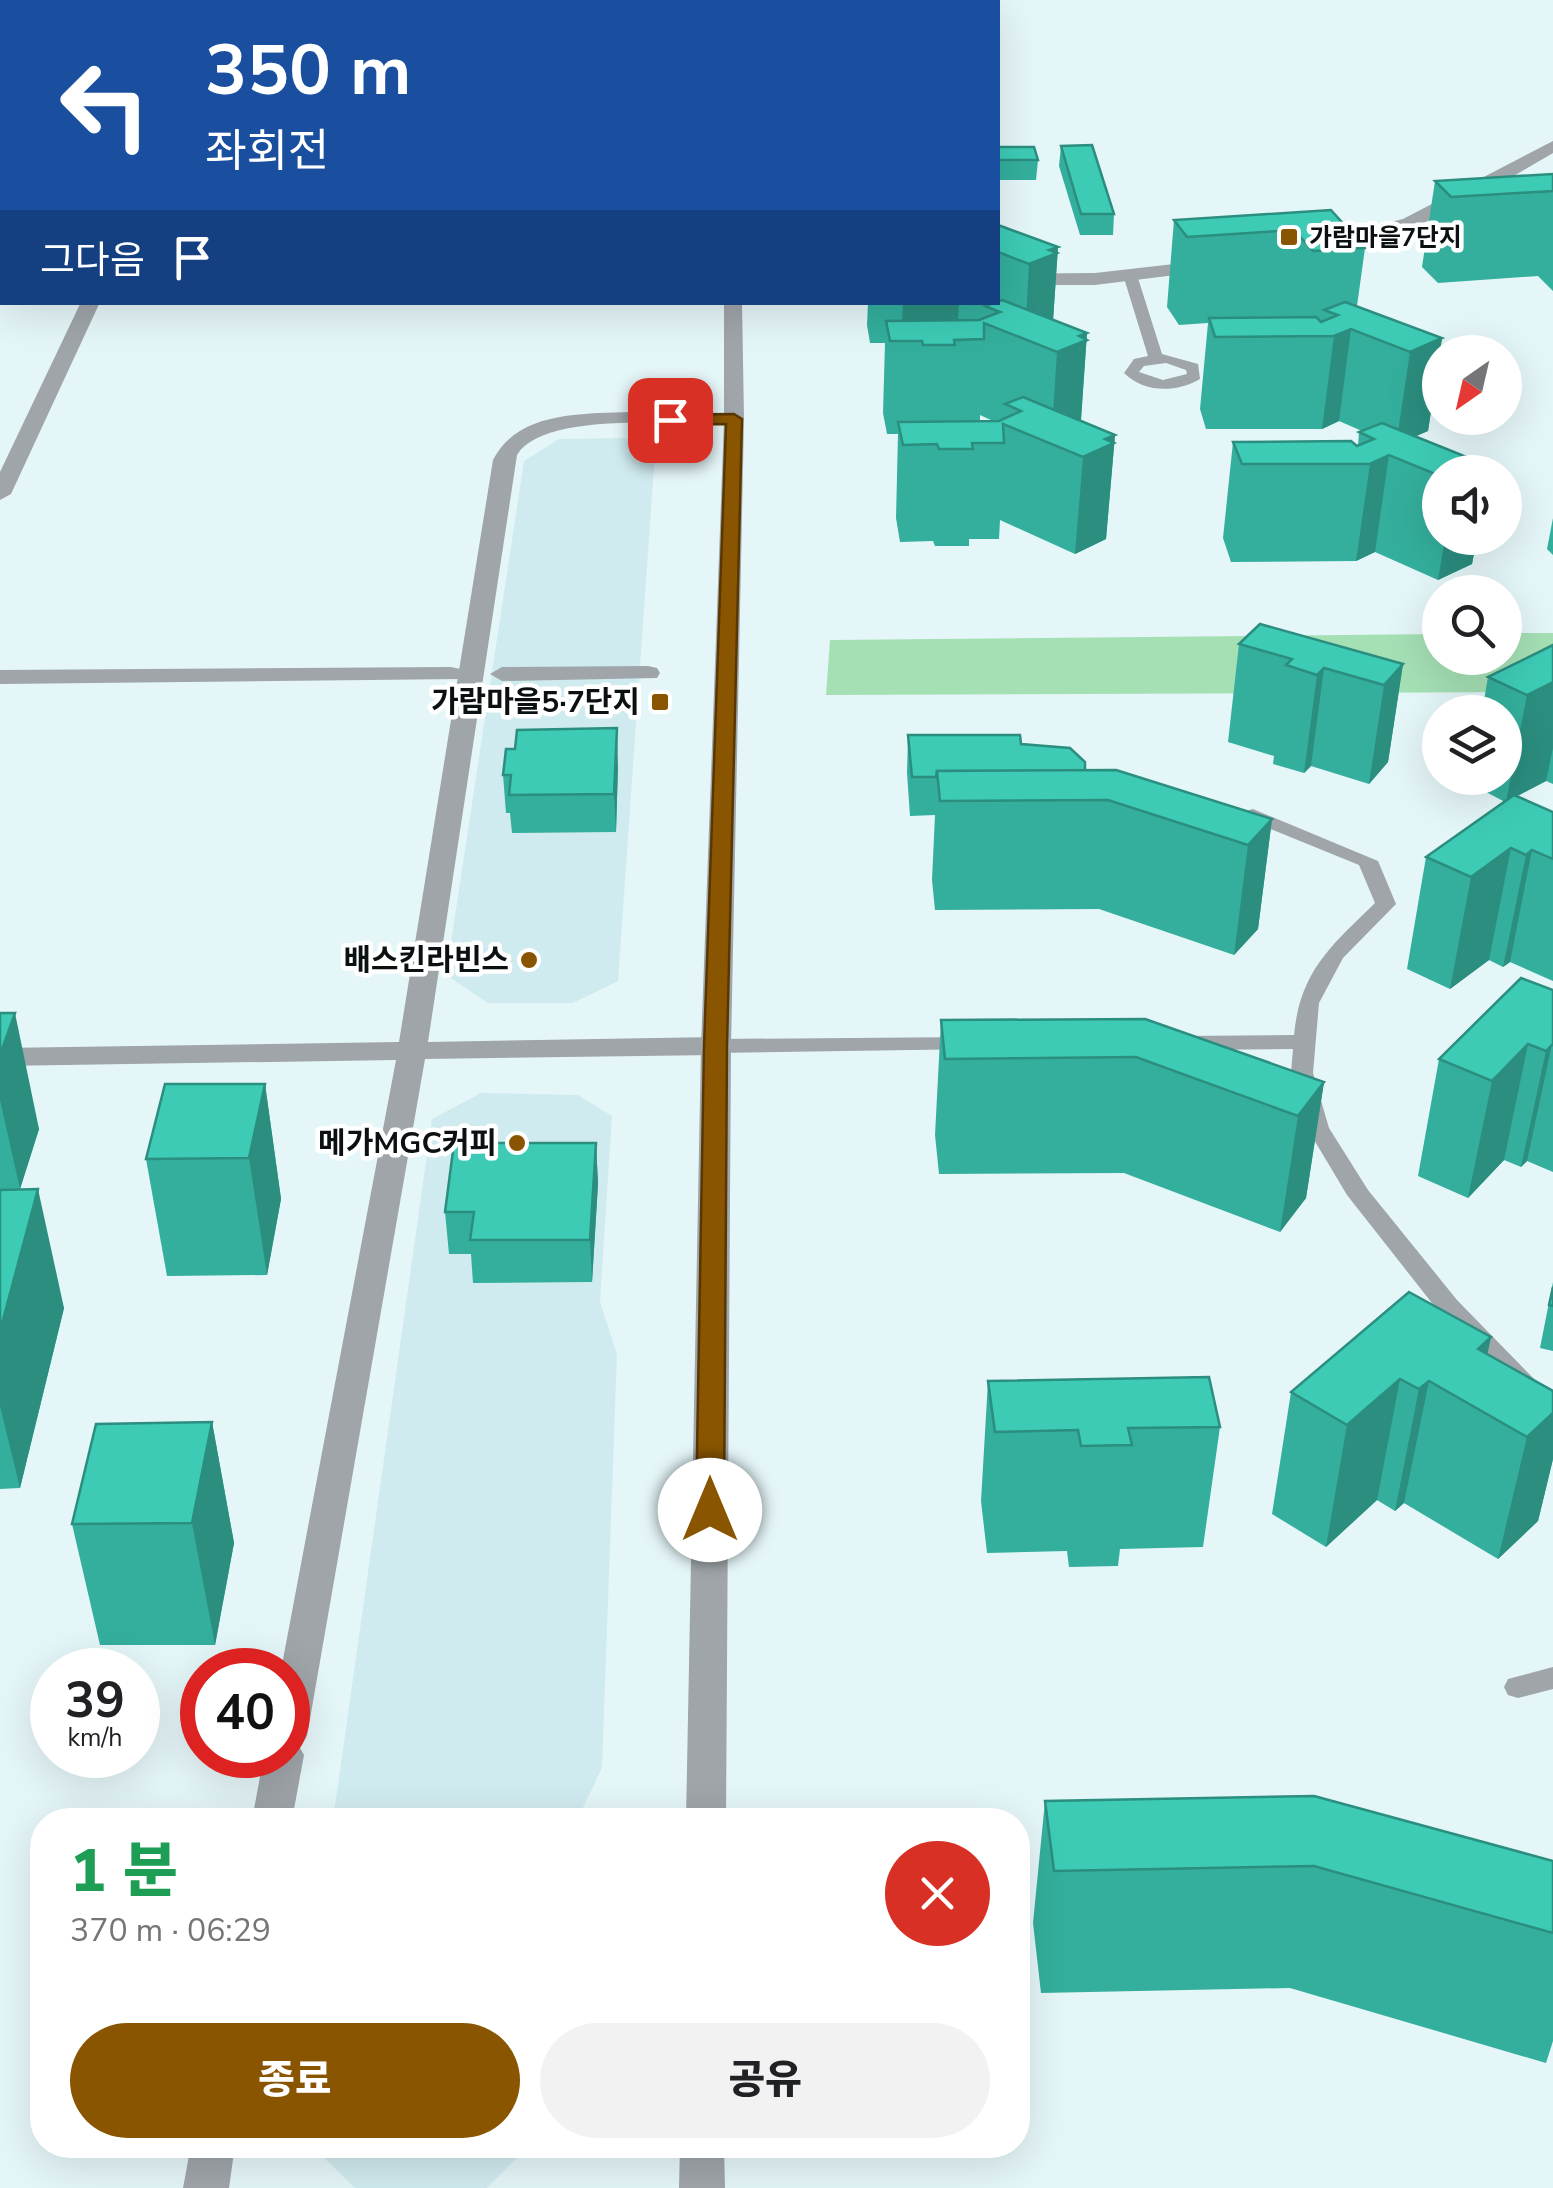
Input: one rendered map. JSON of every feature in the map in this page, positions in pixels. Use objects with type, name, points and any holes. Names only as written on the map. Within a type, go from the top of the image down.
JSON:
[{"type":"street","points":[[1299,249],[1409,223],[1462,204],[1553,146]]},
{"type":"street","points":[[1000,280],[1130,275],[1232,262]]},
{"type":"street","points":[[0,494],[91,305]]},
{"type":"street","points":[[706,1808],[716,1046],[734,419],[733,305]]},
{"type":"street","points":[[304,1648],[412,1051],[504,460],[511,445],[528,433],[573,422],[734,419]]},
{"type":"street","points":[[502,674],[648,673]]},
{"type":"street","points":[[0,676],[451,674]]},
{"type":"street","points":[[0,1058],[716,1046]]},
{"type":"street","points":[[274,1808],[280,1778]]},
{"type":"street","points":[[206,2188],[212,2158]]},
{"type":"street","points":[[702,2158],[702,2188]]},
{"type":"lane","points":[[1130,275],[1156,358]]},
{"type":"lane","points":[[1253,815],[1368,861],[1386,904],[1334,954],[1308,1003],[1302,1073],[1318,1128],[1358,1195],[1448,1306],[1529,1389],[1553,1433]]},
{"type":"lane","points":[[1166,1043],[1304,1042]]},
{"type":"lane","points":[[716,1046],[987,1044]]},
{"type":"lane","points":[[1518,1687],[1553,1678]]},
{"type":"shaded area","points":[[625,438],[655,453],[618,981],[573,1003],[488,1003],[446,975],[524,461],[559,439]]},
{"type":"shaded area","points":[[481,1093],[578,1095],[612,1116],[600,1302],[617,1354],[602,1768],[583,1808],[335,1808],[432,1119]]},
{"type":"shaded area","points":[[324,2158],[517,2158],[487,2188],[355,2188]]},
{"type":"green space","points":[[1522,633],[1553,633],[1553,692],[826,695],[830,640],[1422,634],[1422,675],[1522,675]]},
{"type":"building","points":[[1092,145],[1114,214],[1081,214],[1061,146]]},
{"type":"building","points":[[1000,147],[1034,147],[1038,160],[1000,160]]},
{"type":"building","points":[[1553,174],[1553,191],[1451,197],[1435,181]]},
{"type":"building","points":[[1331,210],[1365,248],[1313,251],[1294,230],[1187,237],[1174,220]]},
{"type":"building","points":[[1000,226],[1058,247],[1049,250],[1057,253],[1029,264],[1000,253]]},
{"type":"building","points":[[1000,301],[1087,333],[1079,336],[1087,340],[1057,352],[984,323],[984,339],[954,340],[955,345],[890,341],[886,321],[979,320],[1000,312],[985,306],[1000,305]]},
{"type":"building","points":[[1345,302],[1434,335],[1422,335],[1422,347],[1410,352],[1351,329],[1334,336],[1215,337],[1209,318],[1316,317],[1321,322],[1338,315],[1324,310]]},
{"type":"building","points":[[1023,397],[1115,435],[1105,439],[1114,443],[1083,457],[1003,424],[1004,443],[972,443],[973,449],[903,445],[898,422],[999,421],[1021,411],[1005,404]]},
{"type":"building","points":[[1382,423],[1462,455],[1422,455],[1422,469],[1389,455],[1370,464],[1242,464],[1233,442],[1351,441],[1357,446],[1374,439],[1359,432]]},
{"type":"building","points":[[1260,624],[1403,664],[1384,685],[1324,668],[1317,675],[1286,665],[1292,659],[1239,644]]},
{"type":"building","points":[[1553,645],[1553,682],[1527,695],[1488,677],[1522,675],[1522,660]]},
{"type":"building","points":[[617,728],[614,794],[509,795],[511,775],[503,775],[506,749],[515,749],[517,730]]},
{"type":"building","points":[[908,735],[1020,735],[1021,744],[1070,748],[1085,762],[1085,771],[937,771],[936,777],[912,777]]},
{"type":"building","points":[[1116,770],[1272,819],[1248,845],[1108,800],[940,801],[937,771]]},
{"type":"building","points":[[1514,795],[1553,812],[1553,859],[1532,850],[1526,855],[1511,848],[1471,877],[1426,857]]},
{"type":"building","points":[[1521,978],[1553,990],[1553,1044],[1546,1051],[1528,1044],[1492,1081],[1439,1059]]},
{"type":"building","points":[[0,1013],[15,1013],[0,1055]]},
{"type":"building","points":[[1145,1019],[1324,1082],[1298,1116],[1136,1057],[945,1059],[941,1020]]},
{"type":"building","points":[[165,1084],[265,1084],[249,1158],[146,1159]]},
{"type":"building","points":[[454,1143],[596,1143],[590,1240],[470,1240],[474,1212],[445,1212]]},
{"type":"building","points":[[38,1189],[0,1331],[0,1190]]},
{"type":"building","points":[[1409,1292],[1491,1337],[1478,1349],[1553,1391],[1553,1413],[1527,1437],[1429,1381],[1419,1389],[1400,1379],[1347,1425],[1291,1392]]},
{"type":"building","points":[[1209,1377],[1220,1427],[1128,1428],[1132,1445],[1081,1446],[1078,1430],[995,1432],[988,1381]]},
{"type":"building","points":[[212,1422],[192,1523],[72,1524],[96,1424]]},
{"type":"building","points":[[1314,1796],[1553,1861],[1553,1933],[1314,1866],[1054,1871],[1045,1801]]},
{"type":"place","name":"가람마을7단지","points":[[1289,237]]},
{"type":"place","name":"가람마을5·7단지","points":[[660,702]]},
{"type":"place","name":"배스킨라빈스","points":[[529,960]]},
{"type":"place","name":"메가MGC커피","points":[[517,1143]]},
{"type":"route","points":[[670,420],[734,419],[716,1046],[710,1510]]}]
